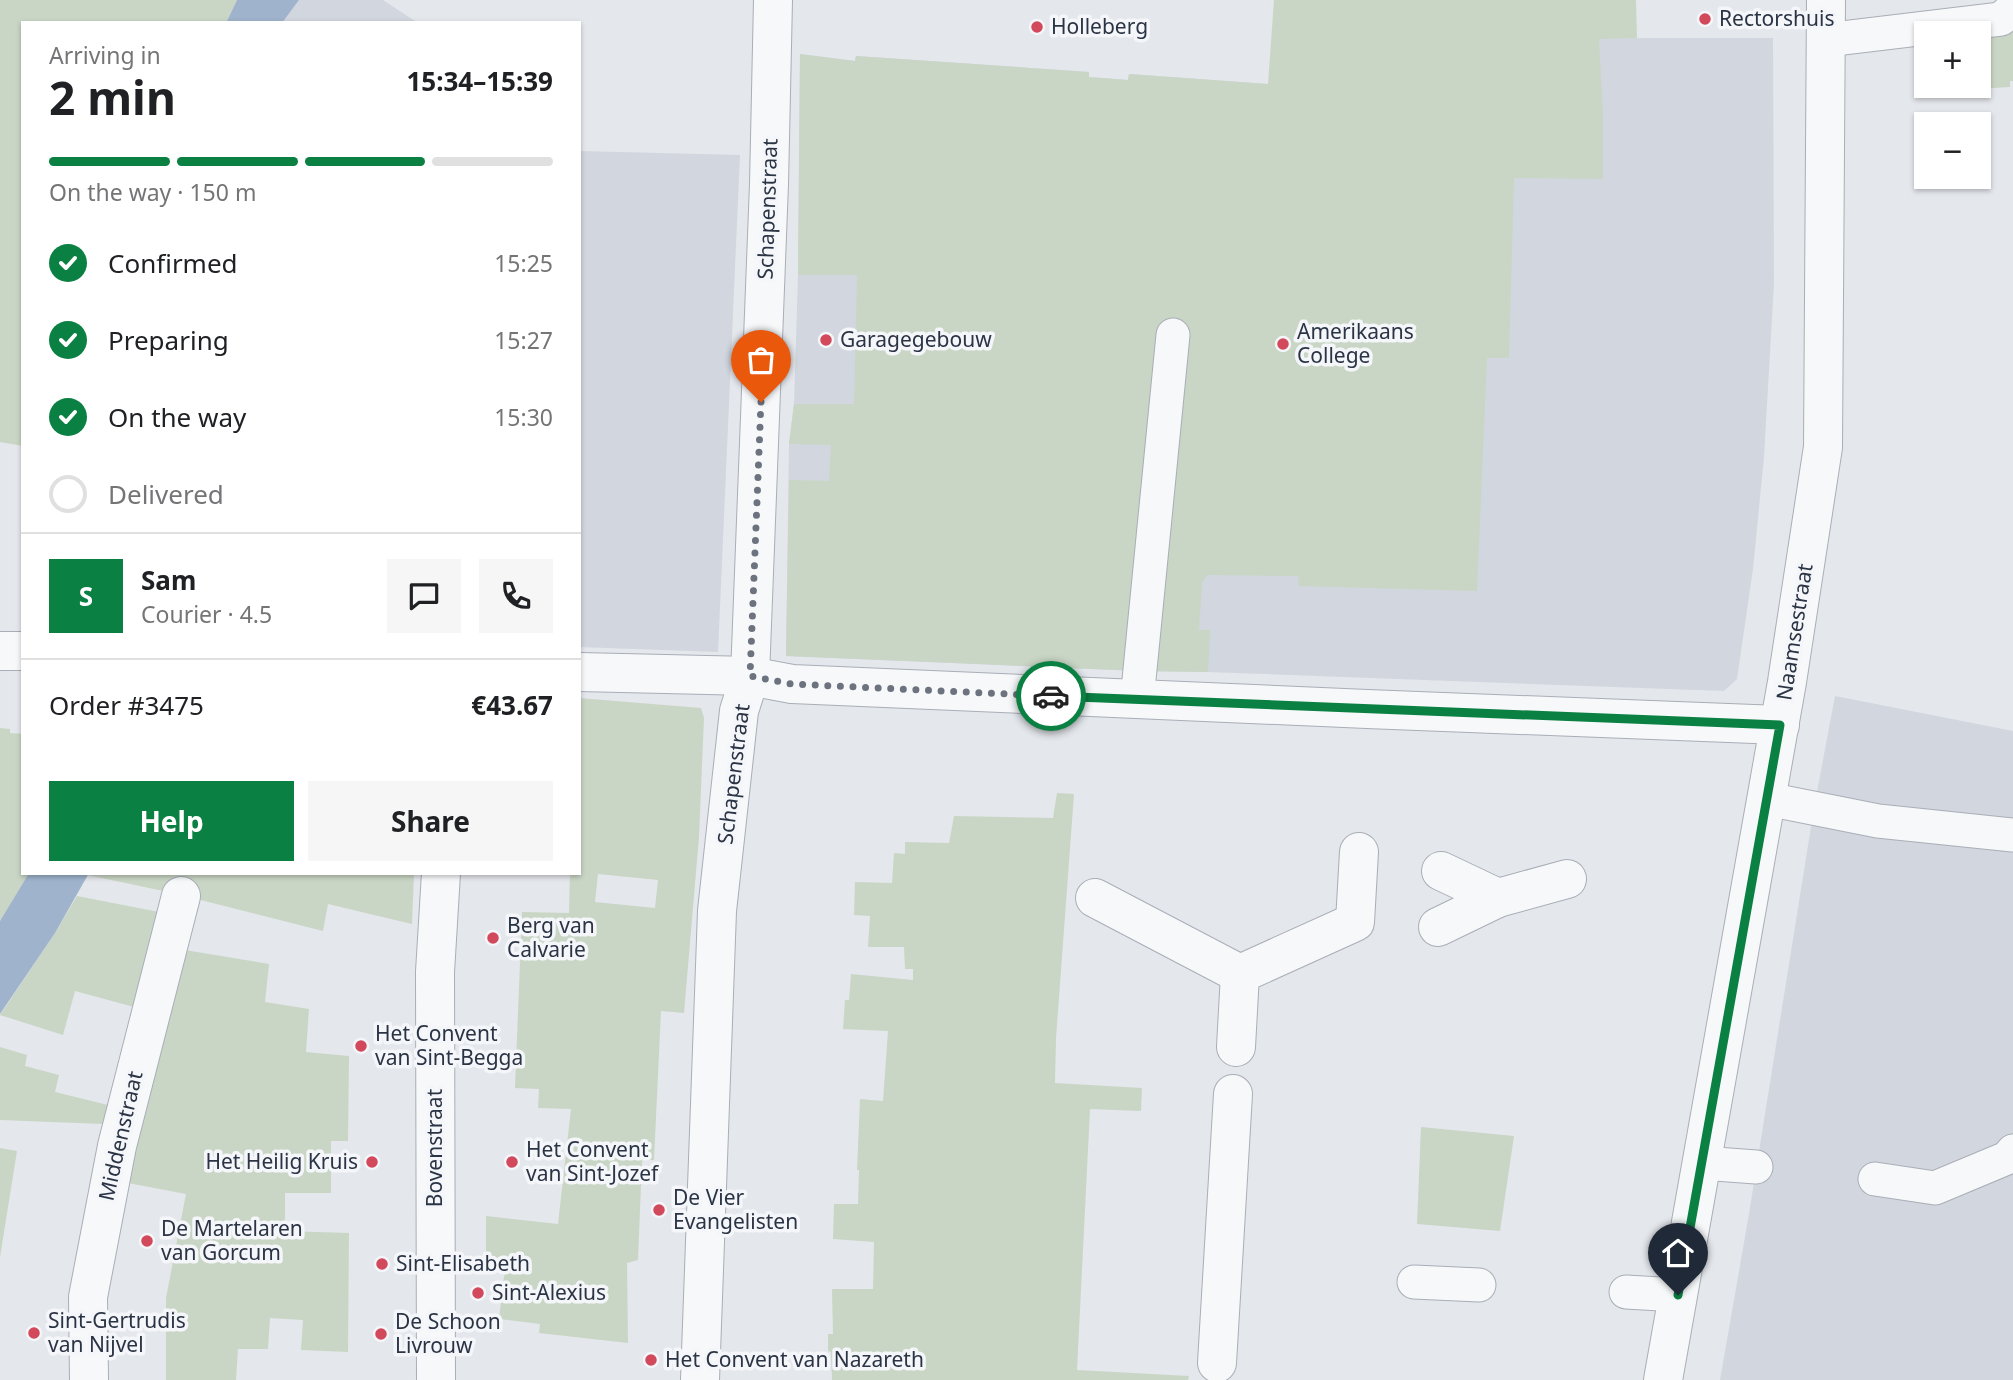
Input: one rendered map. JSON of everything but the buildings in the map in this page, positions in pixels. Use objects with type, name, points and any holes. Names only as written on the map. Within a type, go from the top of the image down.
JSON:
[{"type":"street","name":"Schapenstraat","points":[[700,1380],[717,911],[739,711],[750,676],[769,184],[773,0]]},
{"type":"street","name":"Naamsestraat","points":[[1663,1380],[1780,725],[1823,447],[1826,0]]},
{"type":"street","points":[[0,651],[21,651]]},
{"type":"street","points":[[581,672],[750,676],[792,684],[1780,725]]},
{"type":"street","points":[[1240,974],[1355,922],[1359,852]]},
{"type":"street","points":[[1441,871],[1498,898]]},
{"type":"street","name":"Bovenstraat","points":[[436,1380],[435,972],[441,875]]},
{"type":"street","points":[[1438,927],[1498,898],[1567,879]]},
{"type":"street","name":"Middenstraat","points":[[89,1380],[88,1297],[114,1158],[181,896]]},
{"type":"street","points":[[1095,898],[1240,974]]},
{"type":"street","points":[[1236,1047],[1240,974]]},
{"type":"street","points":[[1217,1363],[1233,1094]]},
{"type":"lane","points":[[1826,40],[2001,19],[2013,8]]},
{"type":"lane","points":[[1137,700],[1173,335]]},
{"type":"lane","points":[[1767,799],[1878,821],[2013,835]]},
{"type":"lane","points":[[1875,1179],[1935,1188],[2007,1158],[2013,1151]]},
{"type":"lane","points":[[1702,1163],[1756,1167]]},
{"type":"lane","points":[[1414,1282],[1479,1285]]},
{"type":"lane","points":[[1626,1292],[1678,1295]]},
{"type":"shaded area","points":[[299,0],[383,0],[415,21],[283,21]]},
{"type":"shaded area","name":"Amerikaans College","points":[[1599,38],[1773,38],[1774,283],[1764,457],[1753,569],[1737,679],[1724,691],[786,656],[789,444],[794,404],[798,275],[800,54],[855,61],[856,56],[1089,72],[1089,77],[1128,80],[1129,74],[1268,84]]},
{"type":"shaded area","points":[[581,151],[740,155],[718,652],[581,647]]},
{"type":"shaded area","points":[[1835,696],[2013,731],[2013,1380],[1720,1380],[1814,808]]},
{"type":"green space","points":[[0,0],[237,0],[227,21],[21,21],[21,446],[0,442]]},
{"type":"green space","name":"Amerikaans College","points":[[1274,0],[1636,0],[1637,38],[1599,39],[1603,179],[1514,178],[1509,358],[1487,358],[1477,591],[1299,586],[1298,576],[1207,575],[1202,583],[1199,630],[1210,630],[1208,672],[786,656],[789,480],[829,481],[831,445],[789,444],[794,404],[854,404],[857,275],[798,275],[800,54],[855,61],[856,56],[1089,72],[1089,77],[1128,80],[1129,74],[1268,84]]},
{"type":"green space","points":[[2013,30],[2013,81],[2010,81],[2010,87],[1991,88],[1991,33]]},
{"type":"green space","points":[[581,698],[701,708],[704,718],[699,837],[684,1013],[661,1011],[654,1160],[642,1160],[638,1260],[627,1263],[628,1343],[539,1333],[540,1324],[499,1319],[505,1269],[486,1267],[486,1216],[558,1224],[571,1109],[538,1108],[539,1089],[515,1088],[522,912],[569,913],[570,875],[581,875]],"holes":[[[598,874],[658,880],[655,908],[595,902]]]},
{"type":"green space","points":[[0,728],[10,729],[10,733],[21,734],[21,875],[28,875],[0,921]]},
{"type":"green space","points":[[1057,793],[1074,794],[1055,1083],[1142,1088],[1141,1111],[1090,1109],[1077,1370],[1189,1376],[1188,1380],[832,1380],[828,1334],[833,1334],[832,1289],[873,1289],[874,1242],[833,1239],[834,1204],[858,1204],[860,1099],[883,1101],[888,1031],[843,1029],[845,1000],[849,1000],[851,974],[913,980],[913,969],[905,969],[904,947],[868,947],[870,916],[854,915],[855,882],[892,883],[894,853],[905,854],[905,842],[949,843],[954,816],[1053,818]]},
{"type":"green space","points":[[87,875],[414,875],[412,924],[328,904],[323,931],[173,893]]},
{"type":"green space","points":[[77,896],[159,912],[134,1007],[75,991],[63,1035],[0,1015],[55,933]]},
{"type":"green space","points":[[185,950],[269,964],[265,1002],[309,1009],[306,1052],[349,1056],[348,1141],[331,1141],[331,1193],[285,1193],[285,1231],[349,1233],[348,1352],[301,1350],[303,1320],[270,1318],[268,1349],[238,1349],[236,1380],[166,1380],[166,1298],[186,1194],[128,1183],[155,1045]]},
{"type":"green space","points":[[0,1047],[27,1055],[25,1066],[59,1075],[55,1092],[108,1105],[103,1124],[0,1120]]},
{"type":"green space","points":[[1421,1127],[1514,1136],[1500,1231],[1417,1224]]},
{"type":"green space","points":[[0,1148],[17,1151],[0,1257]]},
{"type":"water","points":[[237,0],[299,0],[283,21],[227,21]]},
{"type":"water","points":[[28,875],[88,875],[55,933],[0,1014],[0,921]]},
{"type":"way so far","points":[[761,402],[750,676],[792,684],[1051,696]]},
{"type":"place","name":"Rectorshuis","points":[[1705,19]]},
{"type":"place","name":"Holleberg","points":[[1037,27]]},
{"type":"place","name":"Garagegebouw","points":[[826,340]]},
{"type":"place","name":"Amerikaans College","points":[[1283,344]]},
{"type":"place","name":"Berg van Calvarie","points":[[493,938]]},
{"type":"place","name":"Het Convent van Sint-Begga","points":[[361,1046]]},
{"type":"place","name":"Het Heilig Kruis","points":[[372,1162]]},
{"type":"place","name":"Het Convent van Sint-Jozef","points":[[512,1162]]},
{"type":"place","name":"De Vier Evangelisten","points":[[659,1210]]},
{"type":"place","name":"De Martelaren van Gorcum","points":[[147,1241]]},
{"type":"place","name":"Sint-Elisabeth","points":[[382,1264]]},
{"type":"place","name":"Sint-Alexius","points":[[478,1293]]},
{"type":"place","name":"Sint-Gertrudis van Nijvel","points":[[34,1333]]},
{"type":"place","name":"De Schoon Livrouw","points":[[381,1334]]},
{"type":"place","name":"Het Convent van Nazareth","points":[[651,1360]]},
{"type":"route","points":[[1051,696],[1780,725],[1678,1295]]}]
